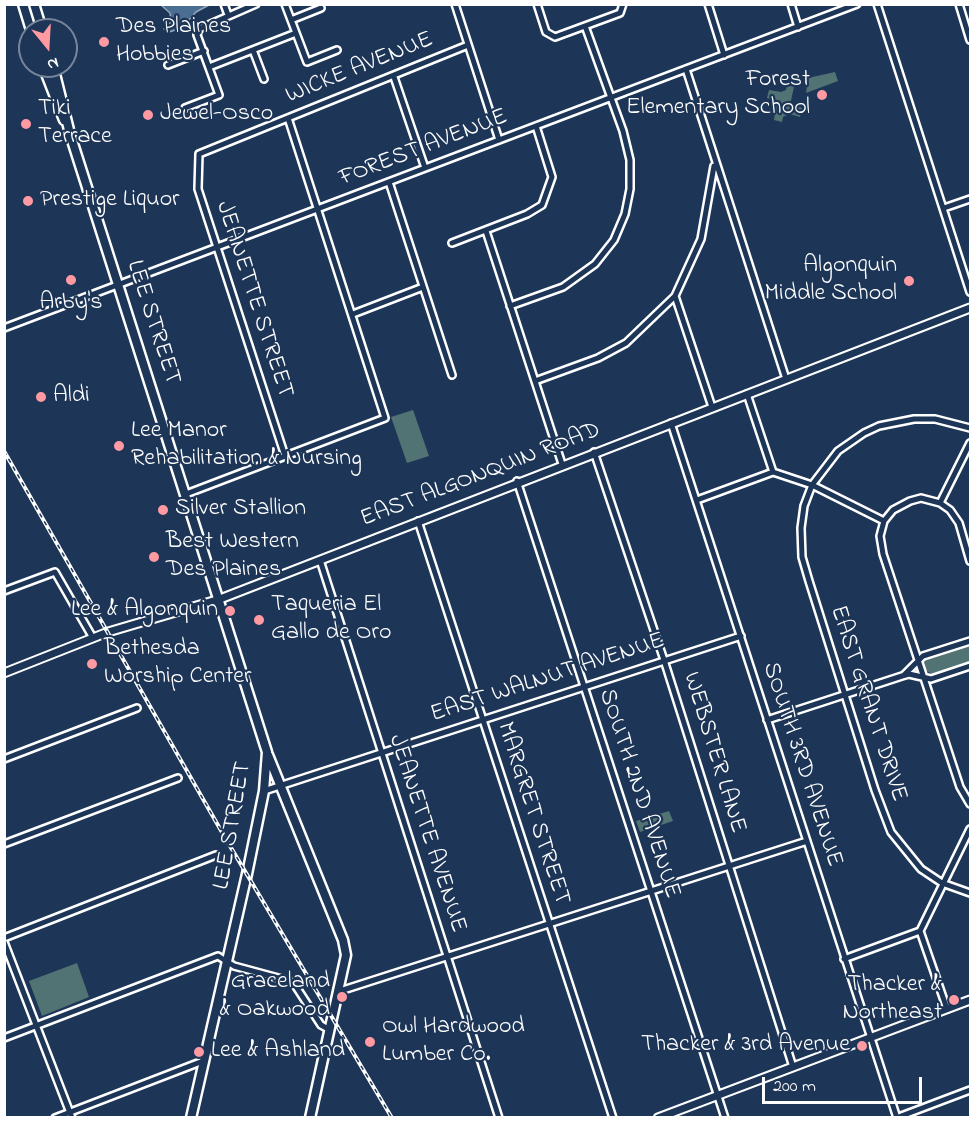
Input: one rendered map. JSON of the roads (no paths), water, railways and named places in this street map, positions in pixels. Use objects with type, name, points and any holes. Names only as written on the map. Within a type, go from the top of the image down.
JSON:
[{"type":"main road","name":"LEE STREET","points":[[48,78],[70,134],[267,752],[264,791],[228,962],[191,1118]]},
{"type":"main road","name":"LEE STREET","points":[[56,78],[70,134]]},
{"type":"main road","points":[[267,752],[344,940],[346,961],[310,1118]]},
{"type":"street","points":[[224,4],[228,15]]},
{"type":"street","points":[[285,4],[307,62],[336,50]]},
{"type":"street","points":[[455,4],[499,140]]},
{"type":"street","points":[[537,4],[550,36],[555,37],[620,13],[623,4]]},
{"type":"street","points":[[708,4],[724,55]]},
{"type":"street","points":[[791,4],[798,27]]},
{"type":"street","name":"FOREST AVENUE","points":[[4,328],[857,4]]},
{"type":"street","points":[[877,4],[970,292]]},
{"type":"street","points":[[959,4],[970,40]]},
{"type":"street","points":[[185,108],[219,95],[198,35],[199,29],[255,5]]},
{"type":"street","points":[[291,20],[321,8]]},
{"type":"street","points":[[510,306],[563,287],[595,264],[614,240],[625,214],[630,189],[630,160],[585,26]]},
{"type":"street","points":[[209,67],[296,33]]},
{"type":"street","name":"WICKE AVENUE","points":[[198,189],[197,158],[203,150],[394,77],[404,68],[468,45]]},
{"type":"street","points":[[253,50],[264,79]]},
{"type":"street","points":[[168,65],[204,51]]},
{"type":"street","points":[[686,69],[786,379]]},
{"type":"street","points":[[394,77],[424,168]]},
{"type":"street","points":[[186,494],[385,418],[288,118]]},
{"type":"street","points":[[452,243],[534,211],[546,197],[552,177],[536,126]]},
{"type":"street","points":[[534,381],[598,358],[626,343],[675,296],[701,239],[715,162]]},
{"type":"street","points":[[389,182],[452,375]]},
{"type":"street","name":"JEANETTE STREET","points":[[198,189],[285,456]]},
{"type":"street","points":[[944,208],[970,199]]},
{"type":"street","points":[[486,231],[562,464]]},
{"type":"street","points":[[353,314],[423,287]]},
{"type":"street","points":[[675,296],[712,407]]},
{"type":"street","name":"EAST ALGONQUIN ROAD","points":[[4,673],[93,638],[220,599],[562,464],[970,308]]},
{"type":"street","points":[[747,394],[773,472]]},
{"type":"street","points":[[812,485],[838,451],[849,442],[879,426],[914,419],[935,419],[970,428]]},
{"type":"street","name":"SOUTH 3RD AVENUE","points":[[671,423],[896,1118]]},
{"type":"street","points":[[940,503],[970,443]]},
{"type":"street","name":"WEBSTER LANE","points":[[594,452],[664,660],[793,1067]]},
{"type":"street","points":[[697,501],[773,472],[812,485],[884,521]]},
{"type":"street","name":"SOUTH 2ND AVENUE","points":[[517,482],[725,1118]]},
{"type":"street","name":"EAST GRANT DRIVE","points":[[812,485],[802,517],[802,557],[844,695],[891,832],[909,858],[942,883],[970,893]]},
{"type":"street","points":[[970,561],[958,523],[950,510],[940,503],[921,498],[910,501],[893,510],[884,521],[880,536],[883,554],[960,787],[970,804]]},
{"type":"street","name":"MARGRET STREET","points":[[418,521],[613,1118]]},
{"type":"street","name":"JEANETTE AVENUE","points":[[320,560],[499,1118]]},
{"type":"street","points":[[4,591],[55,572],[93,638]]},
{"type":"street","name":"EAST WALNUT AVENUE","points":[[264,791],[741,636]]},
{"type":"street","points":[[902,676],[918,659],[970,640]]},
{"type":"street","points":[[767,720],[909,674],[924,679],[970,666]]},
{"type":"street","points":[[4,759],[137,708]]},
{"type":"street","points":[[4,844],[178,778]]},
{"type":"street","points":[[947,1009],[920,931],[970,829]]},
{"type":"street","points":[[340,991],[807,841]]},
{"type":"street","points":[[71,1115],[4,940],[216,855]]},
{"type":"street","points":[[844,959],[920,931]]},
{"type":"street","points":[[4,1038],[218,956],[234,966],[292,982],[321,1025],[330,1030]]},
{"type":"street","points":[[658,1118],[970,1000]]},
{"type":"street","points":[[55,1118],[71,1115],[203,1061]]},
{"type":"street","points":[[896,1118],[970,1090]]},
{"type":"water","points":[[161,5],[209,5],[196,12],[182,28],[169,32],[164,29],[171,22],[170,13]]},
{"type":"railway","points":[[4,451],[227,841],[392,1118]]},
{"type":"place","name":"Des Plaines Hobbies","points":[[104,42]]},
{"type":"place","name":"Forest Elementary School","points":[[822,95]]},
{"type":"place","name":"Jewel-Osco","points":[[148,115]]},
{"type":"place","name":"Tiki Terrace","points":[[26,124]]},
{"type":"place","name":"Prestige Liquor","points":[[28,201]]},
{"type":"place","name":"Arby's","points":[[71,280]]},
{"type":"place","name":"Algonquin Middle School","points":[[909,281]]},
{"type":"place","name":"Aldi","points":[[41,397]]},
{"type":"place","name":"Lee Manor Rehabilitation & Nursing","points":[[119,446]]},
{"type":"place","name":"Silver Stallion","points":[[163,510]]},
{"type":"place","name":"Best Western Des Plaines","points":[[154,557]]},
{"type":"place","name":"Lee & Algonquin","points":[[230,611]]},
{"type":"place","name":"Taqueria El Gallo de Oro","points":[[259,620]]},
{"type":"place","name":"Bethesda Worship Center","points":[[92,664]]},
{"type":"place","name":"Graceland & Oakwood","points":[[342,997]]},
{"type":"place","name":"Thacker & Northeast","points":[[954,1000]]},
{"type":"place","name":"Owl Hardwood Lumber Co.","points":[[370,1042]]},
{"type":"place","name":"Thacker & 3rd Avenue","points":[[862,1046]]},
{"type":"place","name":"Lee & Ashland","points":[[199,1052]]}]
